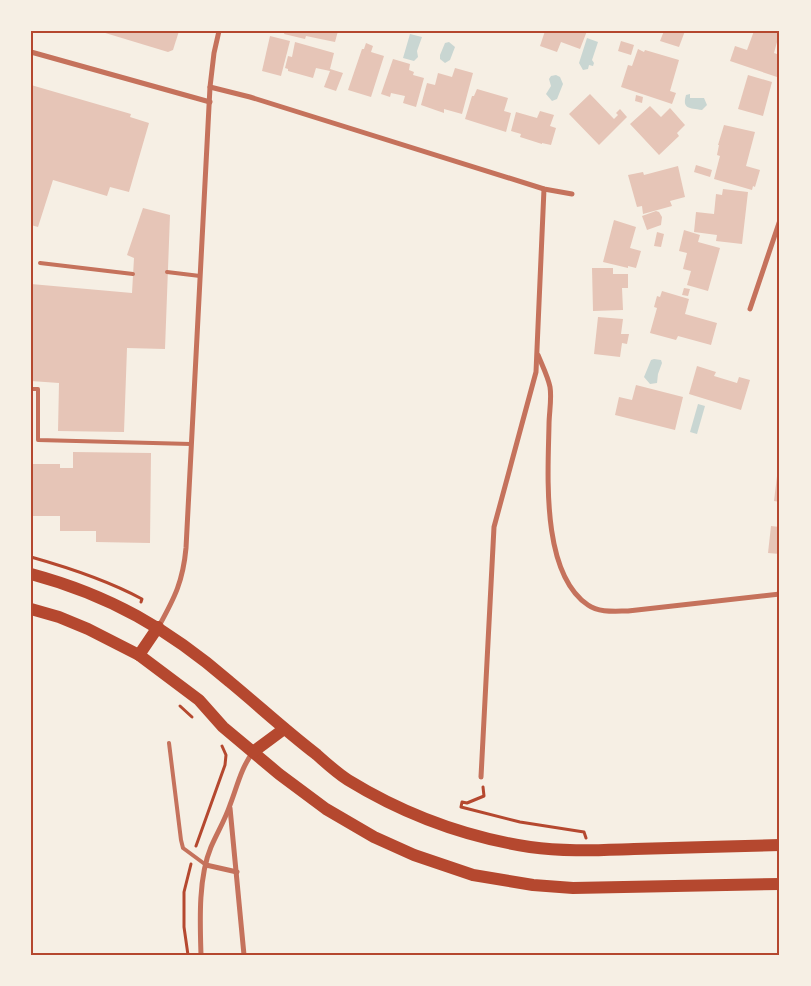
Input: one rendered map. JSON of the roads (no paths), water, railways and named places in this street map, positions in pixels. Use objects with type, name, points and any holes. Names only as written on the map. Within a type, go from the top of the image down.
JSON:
[{"type":"main road","points":[[31,574],[88,592],[158,626],[229,681],[346,779],[393,806],[425,820],[475,836],[532,847],[571,851],[780,845]]},
{"type":"main road","points":[[31,609],[59,617],[88,629],[139,655],[199,700],[223,727],[326,809],[374,837],[414,855],[472,875],[572,888],[780,884]]},
{"type":"main road","points":[[139,655],[158,626]]},
{"type":"main road","points":[[253,752],[284,729]]},
{"type":"street","points":[[158,626],[176,594],[184,568],[189,508],[210,87],[214,52],[219,31]]},
{"type":"street","points":[[31,52],[210,102]]},
{"type":"street","points":[[210,87],[250,96],[544,189],[572,194]]},
{"type":"street","points":[[481,777],[494,527],[536,372],[544,189]]},
{"type":"street","points":[[750,309],[780,220]]},
{"type":"street","points":[[537,352],[550,386],[549,496],[553,536],[559,563],[571,588],[588,606],[603,610],[628,611],[780,594]]},
{"type":"street","points":[[201,955],[200,911],[210,849],[230,807],[245,763],[253,752]]},
{"type":"street","points":[[230,807],[244,955]]},
{"type":"street","points":[[206,865],[236,872]]},
{"type":"lane","points":[[40,263],[133,274]]},
{"type":"lane","points":[[167,272],[200,276]]},
{"type":"lane","points":[[31,389],[38,389],[38,440],[191,444]]},
{"type":"lane","points":[[169,743],[180,840],[183,848],[206,865]]}]
